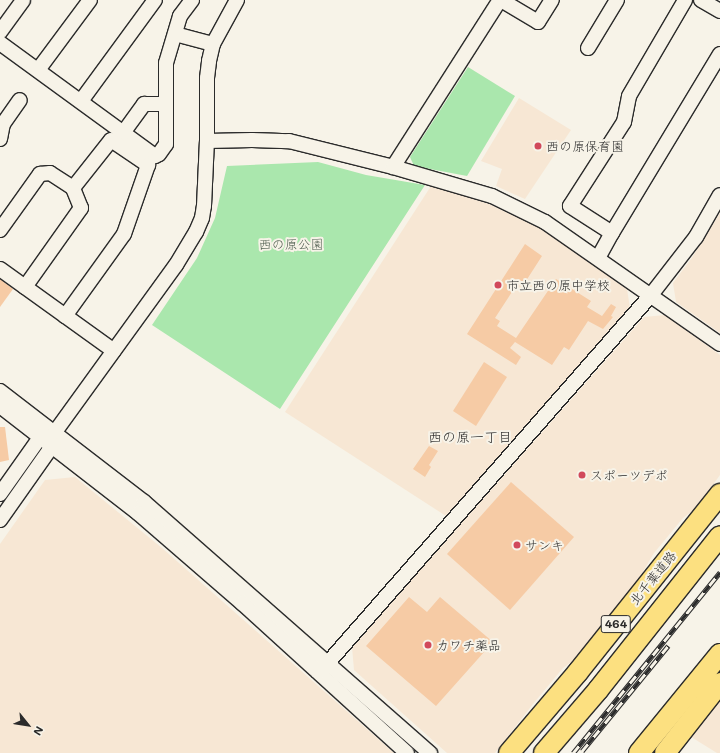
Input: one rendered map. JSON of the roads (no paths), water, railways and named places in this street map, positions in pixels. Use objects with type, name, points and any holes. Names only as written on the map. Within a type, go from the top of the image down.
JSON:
[{"type":"highway","name":"北千葉道路","points":[[510,753],[578,672],[720,494]]},
{"type":"highway","name":"北千葉道路","points":[[544,753],[598,690],[720,536]]},
{"type":"highway","points":[[639,753],[720,654]]},
{"type":"highway","points":[[665,753],[720,683]]},
{"type":"street","points":[[0,32],[23,0]]},
{"type":"street","points":[[38,70],[90,0]]},
{"type":"street","points":[[81,101],[155,0]]},
{"type":"street","points":[[0,43],[156,156],[166,144],[166,63],[180,16],[192,0]]},
{"type":"street","points":[[0,520],[114,351],[176,265],[196,232],[202,218],[204,206],[207,141],[207,78],[213,44],[222,24],[237,0]]},
{"type":"street","points":[[393,167],[501,0],[538,22],[552,0]]},
{"type":"street","points":[[588,48],[617,0]]},
{"type":"street","points":[[612,233],[570,206],[624,122],[628,96],[685,0]]},
{"type":"street","points":[[701,0],[720,11]]},
{"type":"street","points":[[175,34],[213,44]]},
{"type":"street","points":[[598,258],[720,54]]},
{"type":"street","points":[[0,138],[3,124],[20,100]]},
{"type":"street","points":[[123,133],[144,104],[166,104]]},
{"type":"street","points":[[65,316],[124,234],[148,166],[112,140],[73,188]]},
{"type":"street","points":[[207,141],[289,141],[393,167],[466,188],[504,201],[545,222],[720,344]]},
{"type":"street","points":[[0,230],[40,174],[50,173],[73,188],[81,208],[25,287]]},
{"type":"street","points":[[323,668],[651,296],[696,237],[720,195]]},
{"type":"street","points":[[0,269],[114,351]]},
{"type":"street","points":[[0,391],[54,438],[144,502],[323,668],[407,753]]},
{"type":"street","points":[[0,406],[41,436],[54,438]]},
{"type":"street","points":[[0,494],[41,436]]},
{"type":"street","points":[[323,668],[430,753]]},
{"type":"railway","points":[[573,753],[720,572]]},
{"type":"railway","points":[[582,751],[668,646]]},
{"type":"place","name":"西の原保育園","points":[[538,146]]},
{"type":"place","name":"市立西の原中学校","points":[[498,285]]},
{"type":"place","name":"スポーツデポ","points":[[582,475]]},
{"type":"place","name":"サンキ","points":[[517,545]]},
{"type":"place","name":"カワチ薬品","points":[[428,645]]},
{"type":"district","name":"西の原一丁目","points":[[470,437]]},
{"type":"park label","name":"西の原公園","points":[[291,244]]}]
